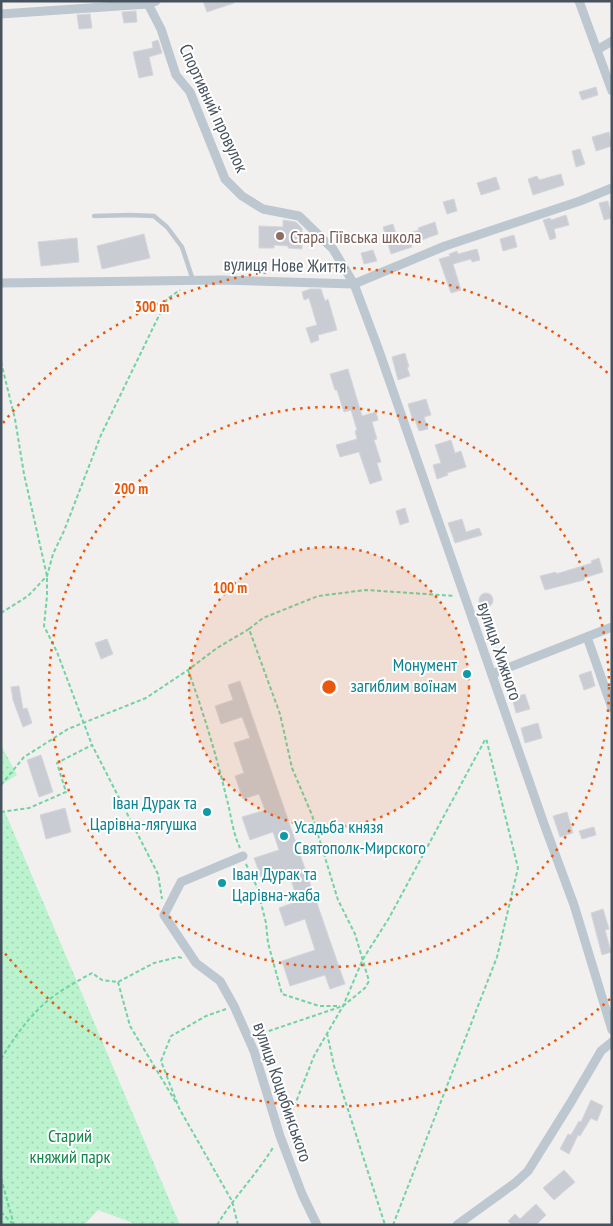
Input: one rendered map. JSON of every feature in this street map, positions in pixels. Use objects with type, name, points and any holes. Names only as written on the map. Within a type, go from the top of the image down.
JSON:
[{"type":"street","points":[[579,1],[612,91]]},
{"type":"street","points":[[1,14],[152,3]]},
{"type":"street","name":"Спортивний провулок","points":[[152,3],[176,75],[190,92],[225,179],[242,196],[263,209],[299,216],[333,249],[354,284]]},
{"type":"street","points":[[597,50],[612,41]]},
{"type":"street","name":"вулиця Нове Життя","points":[[1,283],[193,280],[354,284],[446,246],[580,201],[612,188]]},
{"type":"street","name":"вулиця Хижного","points":[[354,284],[574,905],[612,1030]]},
{"type":"street","points":[[492,674],[612,627]]},
{"type":"street","points":[[587,637],[612,708]]},
{"type":"street","points":[[164,915],[181,882],[243,856]]},
{"type":"street","name":"вулиця Коцюбинського","points":[[164,915],[196,963],[220,981],[234,1006],[249,1038],[280,1136],[302,1194],[317,1225]]},
{"type":"street","points":[[457,1225],[515,1183],[528,1171],[572,1102],[601,1051],[612,1042]]},
{"type":"lane","points":[[94,216],[154,216],[167,227],[182,247],[193,280]]},
{"type":"path","points":[[1,613],[28,596],[47,576],[53,554],[64,531],[101,435],[167,299],[180,289]]},
{"type":"path","points":[[1,362],[15,419],[24,474],[47,576],[44,626],[57,652],[92,745],[158,874],[164,915]]},
{"type":"path","points":[[1,785],[24,757],[68,729],[146,698],[217,648],[249,630],[263,618],[318,596],[366,590],[464,596]]},
{"type":"path","points":[[249,630],[280,714],[292,768],[312,815],[338,900],[355,934],[369,982],[365,988],[343,1006],[249,1038]]},
{"type":"path","points":[[216,1225],[232,1201],[265,1161],[280,1136],[294,1107],[314,1056],[343,1006],[363,959],[389,918],[486,738],[518,868],[497,957],[393,1225]]},
{"type":"path","points":[[1,812],[28,808],[66,792],[58,763],[92,745]]},
{"type":"path","points":[[1,1059],[12,1042],[46,1002],[92,973],[102,980],[118,982],[154,963],[178,957],[196,963]]},
{"type":"path","points":[[118,982],[130,1026],[232,1201],[238,1225]]},
{"type":"path","points":[[179,1108],[161,1061],[171,1036],[206,1016],[234,1006]]},
{"type":"path","points":[[327,1033],[334,1066],[386,1225]]},
{"type":"path","points":[[1,1178],[14,1225]]},
{"type":"path","points":[[1,1212],[14,1225]]},
{"type":"green space","points":[[1,745],[17,775],[1,785]]},
{"type":"green space","name":"Старий княжий парк","points":[[5,812],[180,1225],[132,1225],[133,1223],[98,1210],[84,1225],[1,1225],[1,814]]},
{"type":"building","points":[[203,1],[234,1],[234,3],[207,12]]},
{"type":"building","points":[[136,11],[137,22],[124,23],[122,12]]},
{"type":"building","points":[[90,14],[92,28],[79,29],[77,15]]},
{"type":"building","points":[[158,40],[162,53],[149,57],[153,75],[139,78],[133,52],[153,48],[152,42]]},
{"type":"building","points":[[596,87],[598,95],[582,100],[579,92]]},
{"type":"building","points":[[609,132],[612,146],[596,151],[592,137]]},
{"type":"building","points":[[580,149],[585,164],[576,167],[572,151]]},
{"type":"building","points":[[561,174],[564,185],[533,195],[528,179],[537,176],[539,180]]},
{"type":"building","points":[[496,177],[500,189],[481,195],[477,183]]},
{"type":"building","points":[[454,199],[457,211],[447,214],[443,202]]},
{"type":"building","points":[[608,201],[612,218],[604,220],[599,203]]},
{"type":"building","points":[[566,215],[569,225],[554,229],[556,238],[550,240],[543,220],[550,218],[551,220]]},
{"type":"building","name":"Стара Гіївська школа","points":[[283,220],[296,222],[302,228],[302,249],[274,245],[274,248],[259,248],[259,226],[283,227]]},
{"type":"building","points":[[435,222],[438,234],[411,244],[412,247],[391,254],[383,227],[393,224],[397,237],[419,230],[418,228]]},
{"type":"building","points":[[144,234],[150,258],[102,269],[97,246]]},
{"type":"building","points":[[514,235],[517,247],[503,251],[500,239]]},
{"type":"building","points":[[77,238],[79,262],[41,266],[38,242]]},
{"type":"building","points":[[477,249],[480,260],[472,262],[471,259],[453,264],[461,290],[451,293],[439,259],[450,256],[449,254],[457,251],[458,254]]},
{"type":"building","points":[[373,250],[377,261],[364,264],[361,253]]},
{"type":"building","points":[[310,289],[321,289],[325,301],[328,299],[337,330],[318,335],[319,340],[311,343],[306,328],[317,325],[309,298],[304,300],[302,292]]},
{"type":"building","points":[[405,353],[410,376],[398,380],[392,357]]},
{"type":"building","points":[[348,369],[362,416],[376,412],[378,420],[372,422],[377,439],[374,440],[381,462],[377,463],[382,480],[370,484],[359,452],[340,457],[336,445],[357,439],[355,431],[357,430],[351,410],[344,412],[330,374]]},
{"type":"building","points":[[426,399],[431,415],[424,417],[428,429],[419,431],[415,420],[413,421],[408,404]]},
{"type":"building","points":[[451,440],[455,453],[461,451],[466,467],[447,473],[448,475],[437,479],[433,465],[441,463],[435,445]]},
{"type":"building","points":[[405,508],[409,522],[400,525],[396,511]]},
{"type":"building","points":[[462,519],[466,532],[479,528],[482,535],[455,543],[448,523]]},
{"type":"building","points":[[599,558],[603,572],[584,578],[584,580],[545,590],[540,576],[556,572],[556,574],[592,563],[591,561]]},
{"type":"building","points":[[483,593],[489,593],[493,600],[489,607],[483,607],[479,603],[479,597]]},
{"type":"building","points":[[107,639],[113,654],[101,659],[95,643]]},
{"type":"building","points":[[591,671],[595,686],[584,690],[579,675]]},
{"type":"building","name":"Усадьба князя Святополк-Мирского","points":[[240,681],[345,984],[330,989],[325,975],[290,986],[282,961],[315,950],[305,919],[285,926],[279,908],[298,901],[288,871],[262,880],[254,858],[279,850],[273,832],[250,840],[242,817],[265,810],[259,794],[243,799],[235,776],[244,773],[234,743],[250,738],[242,717],[221,724],[215,706],[233,700],[228,685]]},
{"type":"building","points":[[19,686],[23,709],[27,708],[32,723],[23,727],[13,700],[11,687]]},
{"type":"building","points":[[525,694],[530,709],[516,713],[512,698]]},
{"type":"building","points":[[538,723],[542,738],[525,743],[521,728]]},
{"type":"building","points":[[41,755],[53,792],[39,797],[27,760]]},
{"type":"building","points":[[65,808],[71,832],[46,839],[40,815]]},
{"type":"building","points":[[567,812],[573,833],[560,837],[553,816]]},
{"type":"building","points":[[594,827],[596,835],[582,839],[579,831]]},
{"type":"building","points":[[603,909],[609,929],[605,930],[611,952],[602,955],[591,913]]},
{"type":"building","points":[[591,1100],[603,1106],[597,1121],[591,1118],[580,1136],[578,1135],[569,1154],[560,1149],[568,1134],[571,1135],[579,1121],[581,1122]]},
{"type":"building","points":[[564,1170],[575,1182],[554,1200],[543,1188]]},
{"type":"building","points":[[536,1204],[546,1215],[536,1225],[512,1225],[508,1221],[515,1214],[520,1219]]},
{"type":"place","name":"Стара Гіївська школа","points":[[280,236]]},
{"type":"place","name":"Монумент загиблим воїнам","points":[[467,674]]},
{"type":"place","name":"Іван Дурак та Царівна-лягушка","points":[[207,812]]},
{"type":"place","name":"Усадьба князя Святополк-Мирского","points":[[284,836]]},
{"type":"place","name":"Іван Дурак та Царівна-жаба","points":[[222,883]]}]
